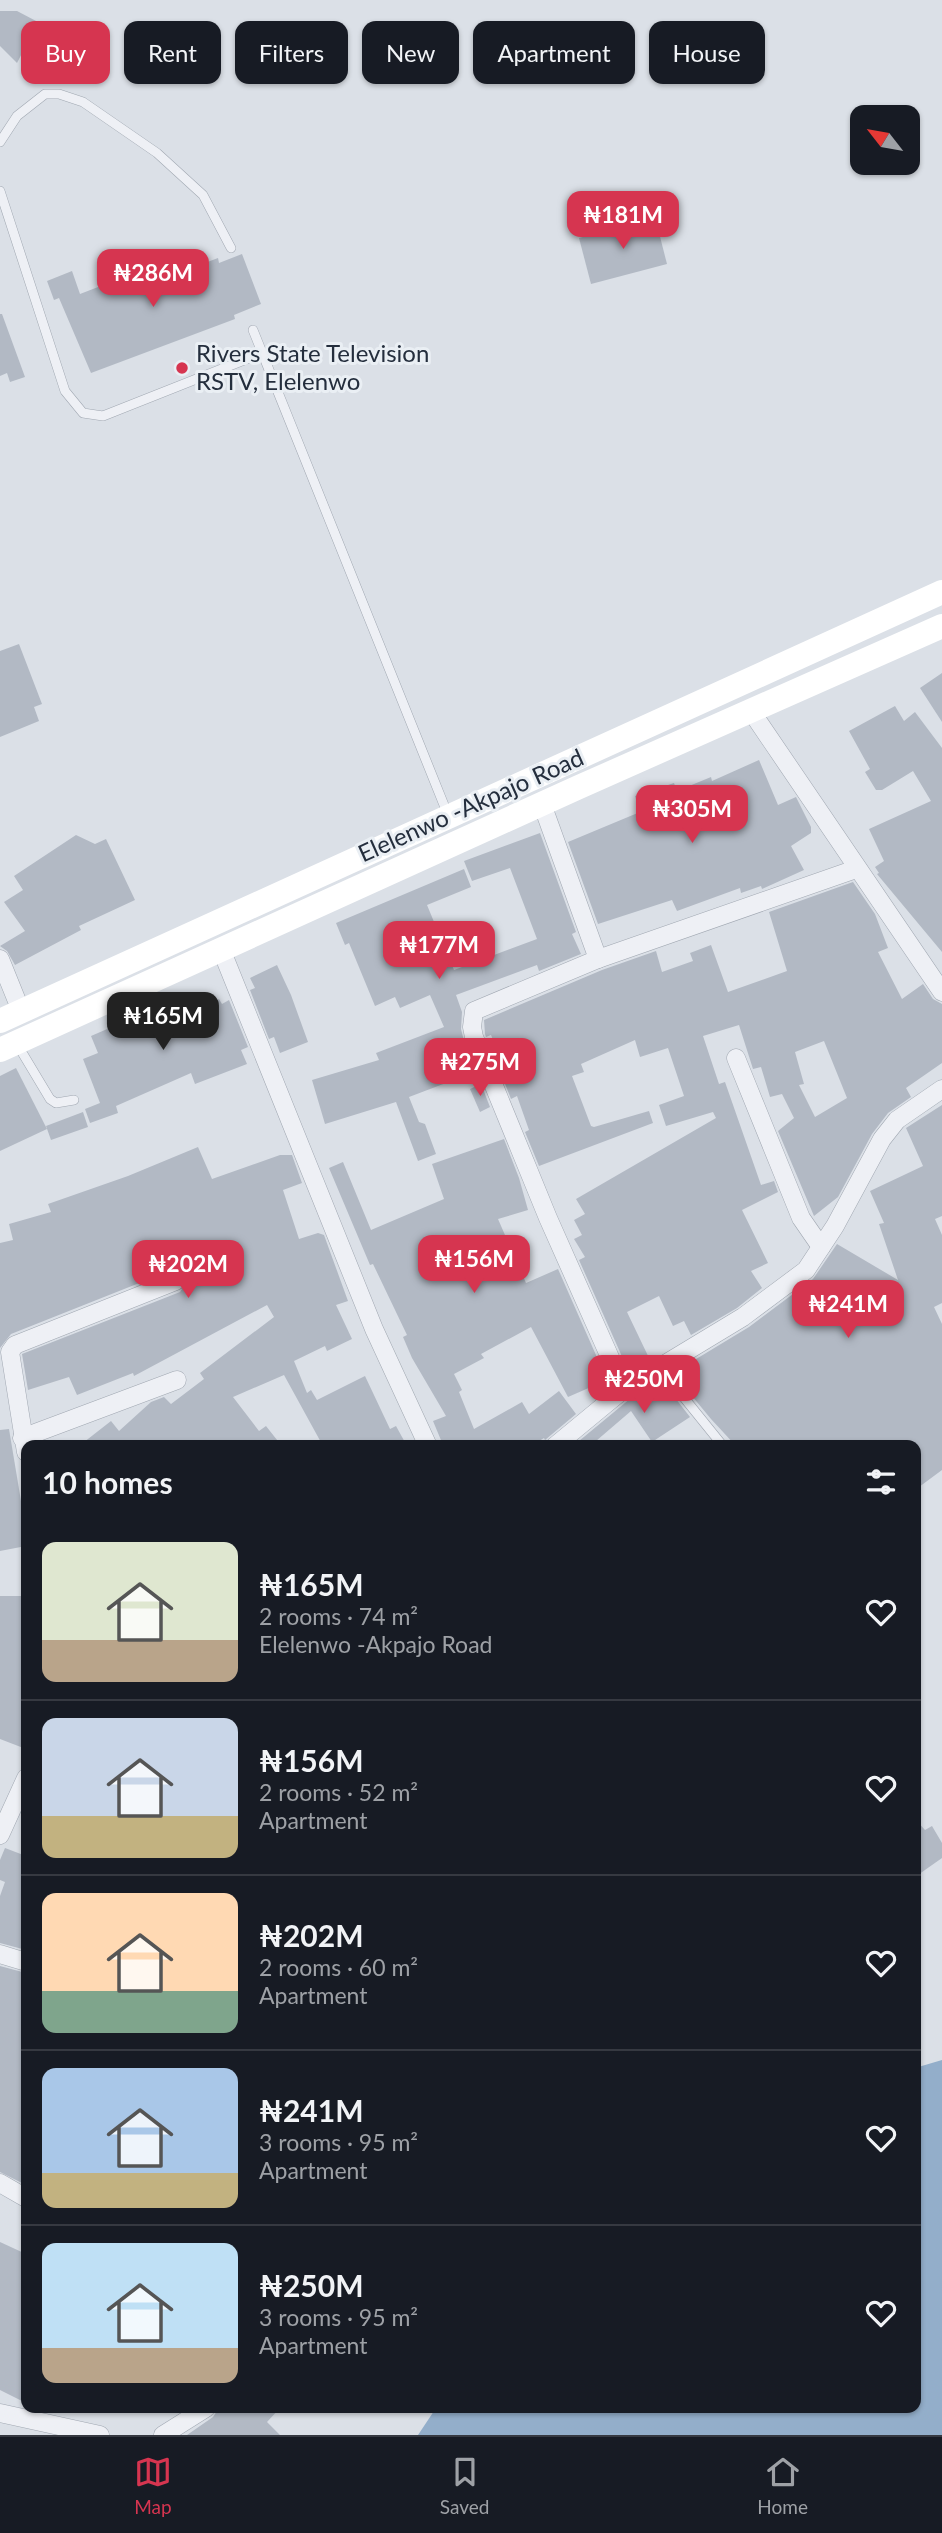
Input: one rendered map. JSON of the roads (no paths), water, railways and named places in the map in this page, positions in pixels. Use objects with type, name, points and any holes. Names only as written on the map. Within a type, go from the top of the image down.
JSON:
[{"type":"main road","name":"Elelenwo -Akpajo Road","points":[[10,1016],[942,592]]},
{"type":"main road","name":"Elelenwo -Akpajo Road","points":[[8,1046],[942,626]]},
{"type":"street","points":[[751,711],[942,992]]},
{"type":"street","points":[[542,804],[598,959]]},
{"type":"street","points":[[624,1389],[543,1205],[474,1037],[474,1011],[598,959],[856,869]]},
{"type":"street","points":[[221,949],[374,1329],[425,1440]]},
{"type":"street","points":[[0,959],[10,1016]]},
{"type":"street","points":[[736,1058],[801,1217],[821,1247]]},
{"type":"street","points":[[562,1440],[624,1389],[743,1317],[806,1270],[835,1226],[882,1139],[897,1119],[942,1088]]},
{"type":"street","points":[[23,1440],[10,1352],[15,1345],[176,1281]]},
{"type":"street","points":[[36,1440],[177,1380]]},
{"type":"street","points":[[0,1835],[21,1789]]},
{"type":"street","points":[[0,1954],[21,1960]]},
{"type":"street","points":[[0,2183],[21,2195]]},
{"type":"street","points":[[0,2413],[100,2435]]},
{"type":"street","points":[[163,2435],[198,2413]]},
{"type":"lane","points":[[0,142],[17,116],[45,94],[59,94],[82,102],[157,153],[203,195],[231,248]]},
{"type":"lane","points":[[0,191],[65,391],[83,413],[103,416],[262,354]]},
{"type":"lane","points":[[253,330],[449,816]]},
{"type":"lane","points":[[8,1046],[50,1099],[56,1103],[74,1100]]},
{"type":"lane","points":[[660,1368],[718,1440]]},
{"type":"water","points":[[942,2060],[942,2435],[418,2435],[433,2413],[921,2413],[921,2066]]},
{"type":"place","name":"Rivers State Television RSTV, Elelenwo","points":[[182,368]]}]
